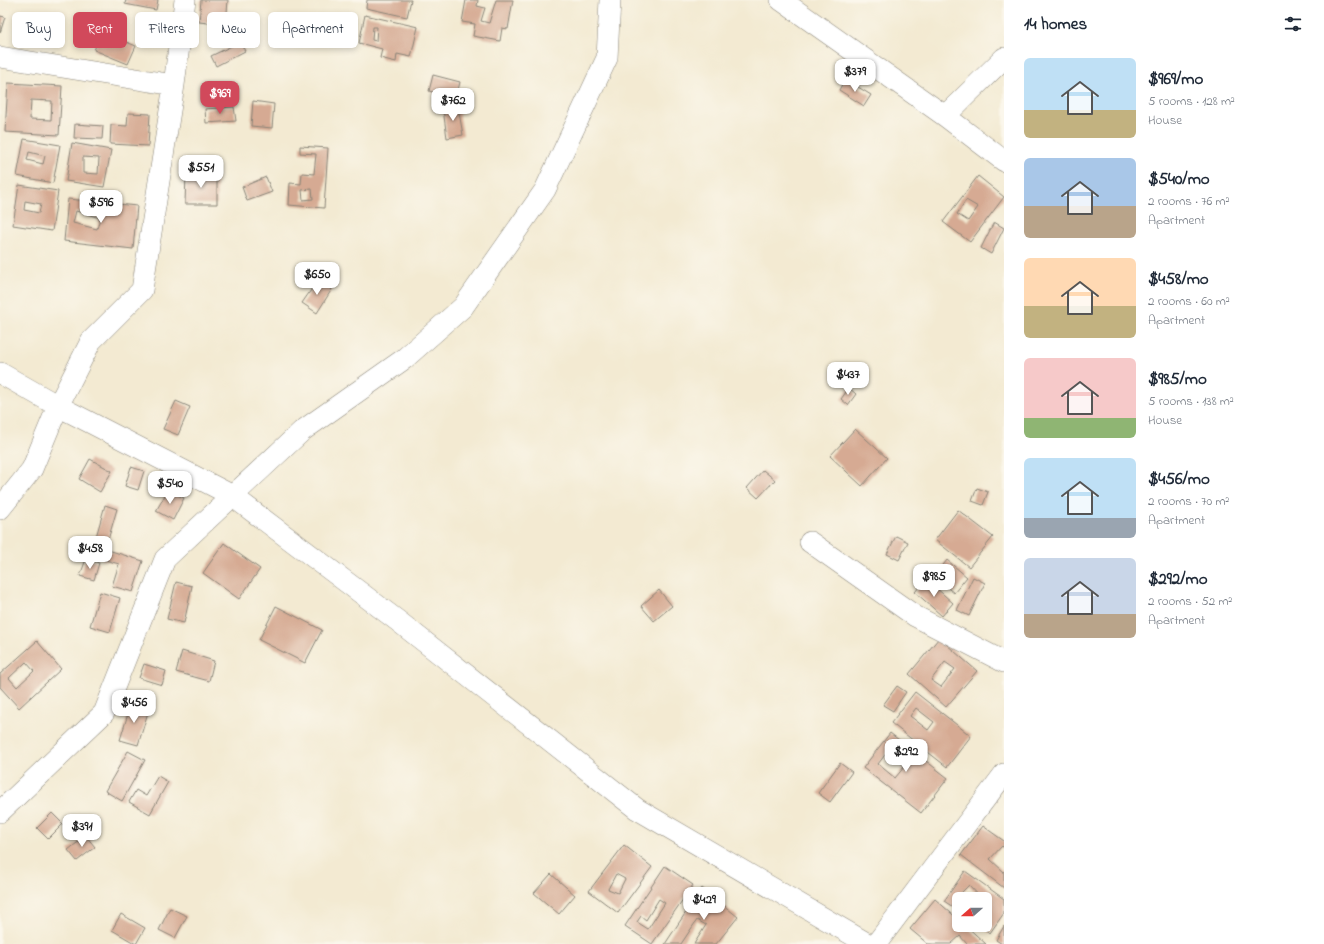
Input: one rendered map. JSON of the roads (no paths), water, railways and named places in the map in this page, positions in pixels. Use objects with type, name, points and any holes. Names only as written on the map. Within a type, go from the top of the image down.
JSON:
[{"type":"street","points":[[0,508],[32,469],[58,406],[91,341],[142,290],[174,85],[185,0]]},
{"type":"street","points":[[0,812],[104,713],[165,559],[231,495],[302,431],[404,359],[463,307],[545,190],[607,58],[610,0]]},
{"type":"street","points":[[781,0],[945,116],[1004,161]]},
{"type":"street","points":[[0,57],[174,85]]},
{"type":"street","points":[[945,116],[1004,58]]},
{"type":"street","points":[[0,372],[58,406],[231,495],[398,621],[637,809],[868,944]]},
{"type":"street","points":[[810,542],[915,616],[1004,662]]},
{"type":"street","points":[[876,944],[1004,774]]}]
